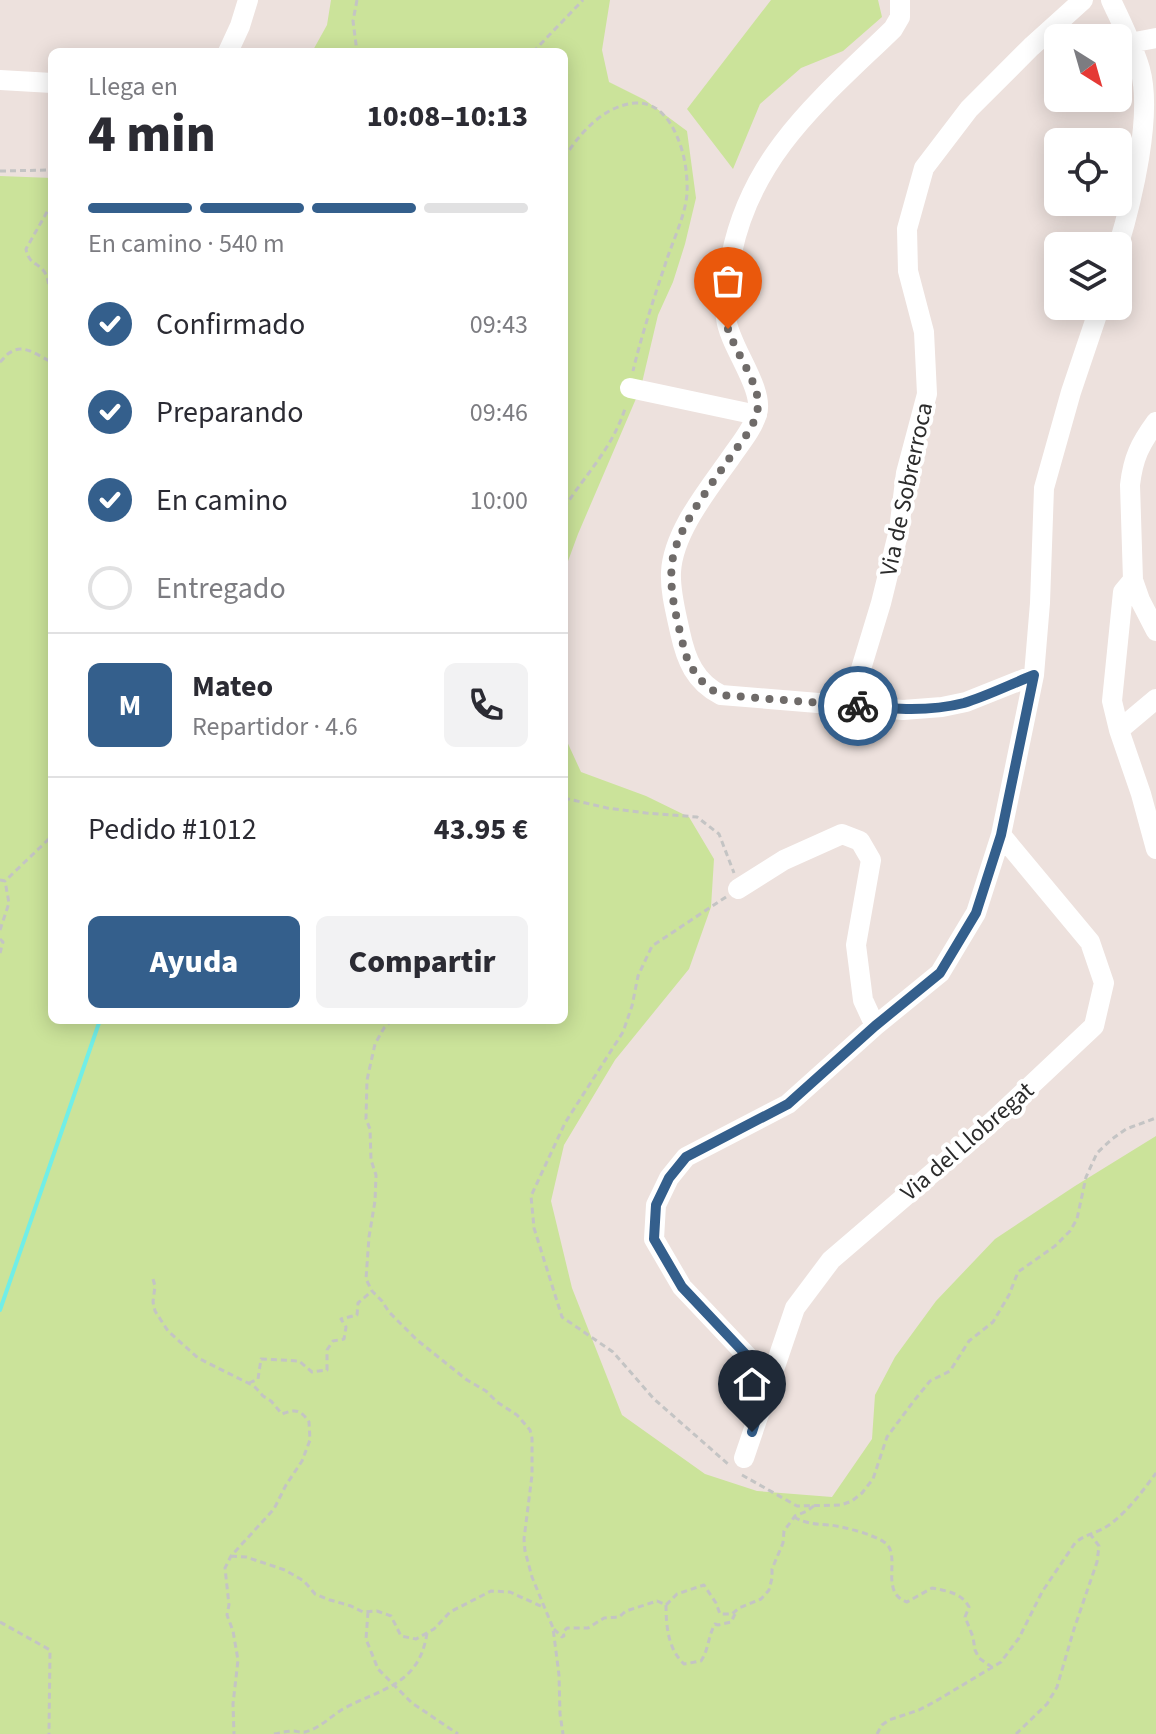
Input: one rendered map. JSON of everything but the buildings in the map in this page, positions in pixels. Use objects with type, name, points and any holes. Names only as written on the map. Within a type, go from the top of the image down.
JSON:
[{"type":"street","points":[[230,48],[248,0]]},
{"type":"street","points":[[900,0],[900,17],[893,29],[805,114],[780,145],[755,187],[742,217],[727,280],[726,318],[731,338],[758,397],[757,415],[691,518],[674,553],[671,583],[689,664],[704,684],[721,695],[903,710],[966,702],[1034,675]]},
{"type":"street","name":"Via de Sobrerroca","points":[[850,705],[892,559],[906,473],[927,394],[924,332],[908,271],[907,229],[924,168],[969,109],[1083,0]]},
{"type":"street","points":[[1111,0],[1122,24]]},
{"type":"street","points":[[1132,43],[1156,38]]},
{"type":"street","points":[[1122,232],[1141,145],[1144,106],[1141,71],[1132,48]]},
{"type":"street","points":[[0,80],[48,83]]},
{"type":"street","points":[[769,1379],[682,1287],[654,1239],[656,1205],[669,1178],[686,1157],[788,1104],[940,973],[976,913],[1001,835],[1034,675],[1044,488],[1095,320]]},
{"type":"street","points":[[630,388],[757,415]]},
{"type":"street","points":[[1153,621],[1133,580],[1130,485],[1136,452],[1156,422]]},
{"type":"street","points":[[1133,580],[1123,592],[1112,701],[1156,849]]},
{"type":"street","points":[[1119,730],[1156,699]]},
{"type":"street","points":[[738,889],[784,860],[842,834],[860,841],[871,860],[856,945],[863,1000],[875,1026]]},
{"type":"street","name":"Via del Llobregat","points":[[737,1462],[795,1308],[831,1260],[993,1121],[1094,1026],[1104,983],[1090,942],[1001,835]]},
{"type":"path","points":[[356,48],[353,21],[357,0]]},
{"type":"path","points":[[537,48],[583,0]]},
{"type":"path","points":[[568,152],[592,123],[611,111],[633,103],[650,105],[670,122],[681,145],[687,191],[649,313],[621,420],[614,437],[568,502]]},
{"type":"path","points":[[0,171],[48,170]]},
{"type":"path","points":[[48,210],[26,249],[27,256],[42,269],[48,283]]},
{"type":"path","points":[[0,362],[11,351],[20,349],[48,360]]},
{"type":"path","points":[[568,799],[607,808],[697,817],[719,834],[738,889],[652,946],[638,976],[623,1032],[565,1123],[531,1196],[534,1228],[562,1317],[613,1352],[654,1399],[737,1462],[742,1475],[797,1506],[841,1505],[862,1493],[873,1479],[887,1437],[913,1402],[930,1381],[950,1371],[969,1341],[993,1322],[1018,1272],[1055,1246],[1070,1231],[1077,1219],[1086,1177],[1097,1153],[1126,1129],[1156,1118]]},
{"type":"path","points":[[0,930],[9,903],[3,880],[48,840]]},
{"type":"path","points":[[0,939],[3,942],[0,953]]},
{"type":"path","points":[[388,1024],[375,1044],[367,1080],[366,1119],[376,1175],[366,1279],[389,1312],[417,1340],[517,1415],[530,1430],[532,1475],[525,1551],[553,1628],[563,1734]]},
{"type":"path","points":[[153,1279],[155,1311],[168,1331],[198,1358],[254,1386],[282,1414],[298,1411],[309,1422],[310,1440],[302,1461],[274,1509],[231,1556],[225,1568],[229,1605],[227,1615],[238,1660],[233,1704],[234,1734]]},
{"type":"path","points":[[249,1383],[258,1379],[261,1359],[299,1361],[312,1372],[327,1370],[327,1350],[333,1341],[344,1339],[346,1327],[341,1319],[357,1315],[358,1303],[372,1291]]},
{"type":"path","points":[[877,1734],[889,1720],[928,1706],[993,1668],[1019,1638],[1042,1592],[1075,1543],[1107,1527],[1126,1511],[1156,1473]]},
{"type":"path","points":[[737,1610],[731,1622],[715,1624],[701,1661],[684,1664],[678,1659],[668,1635],[666,1605],[677,1594],[704,1585],[720,1614],[732,1614],[737,1610],[761,1599],[769,1590],[784,1531],[794,1517],[815,1505]]},
{"type":"path","points":[[794,1517],[804,1523],[832,1525],[860,1532],[886,1543],[892,1552],[892,1583],[900,1600],[907,1602],[932,1588],[951,1592],[965,1600],[969,1607],[965,1617],[975,1650],[979,1658],[993,1668]]},
{"type":"path","points":[[1016,1734],[1047,1704],[1057,1687],[1097,1562],[1099,1546],[1091,1535]]},
{"type":"path","points":[[231,1556],[246,1557],[285,1570],[304,1581],[315,1594],[363,1612],[377,1611],[391,1616],[401,1636],[416,1639],[450,1612],[491,1591],[510,1592],[545,1608]]},
{"type":"path","points":[[553,1628],[562,1637],[567,1628],[588,1628],[604,1618],[619,1617],[626,1611],[657,1601],[666,1605]]},
{"type":"path","points":[[368,1612],[366,1639],[378,1669],[412,1703],[458,1734]]},
{"type":"path","points":[[0,1622],[50,1650],[49,1734]]},
{"type":"path","points":[[274,1734],[305,1732],[345,1709],[388,1690],[414,1667],[425,1646],[427,1633]]},
{"type":"green space","points":[[331,0],[610,0],[602,50],[609,82],[645,100],[687,131],[696,198],[685,244],[658,315],[641,387],[568,561],[568,48],[314,48],[327,25]]},
{"type":"green space","points":[[771,0],[878,0],[882,17],[843,51],[801,68],[760,104],[733,169],[687,109]]},
{"type":"green space","points":[[0,176],[48,178],[48,1024],[568,1024],[568,744],[581,772],[646,796],[689,817],[714,859],[711,907],[689,969],[615,1060],[564,1145],[551,1201],[572,1288],[622,1415],[705,1474],[757,1491],[832,1497],[872,1439],[875,1395],[895,1357],[936,1301],[995,1239],[1156,1136],[1156,1734],[0,1734]]},
{"type":"waterway","points":[[0,1310],[99,1024]]},
{"type":"way so far","points":[[728,329],[758,397],[757,415],[706,493],[674,553],[671,583],[685,653],[696,675],[721,695],[858,706]]},
{"type":"route","points":[[752,1432],[769,1379],[682,1287],[654,1239],[656,1205],[669,1178],[686,1157],[788,1104],[940,973],[976,913],[1001,835],[1034,675],[966,702],[942,707],[903,710],[858,706]]}]
